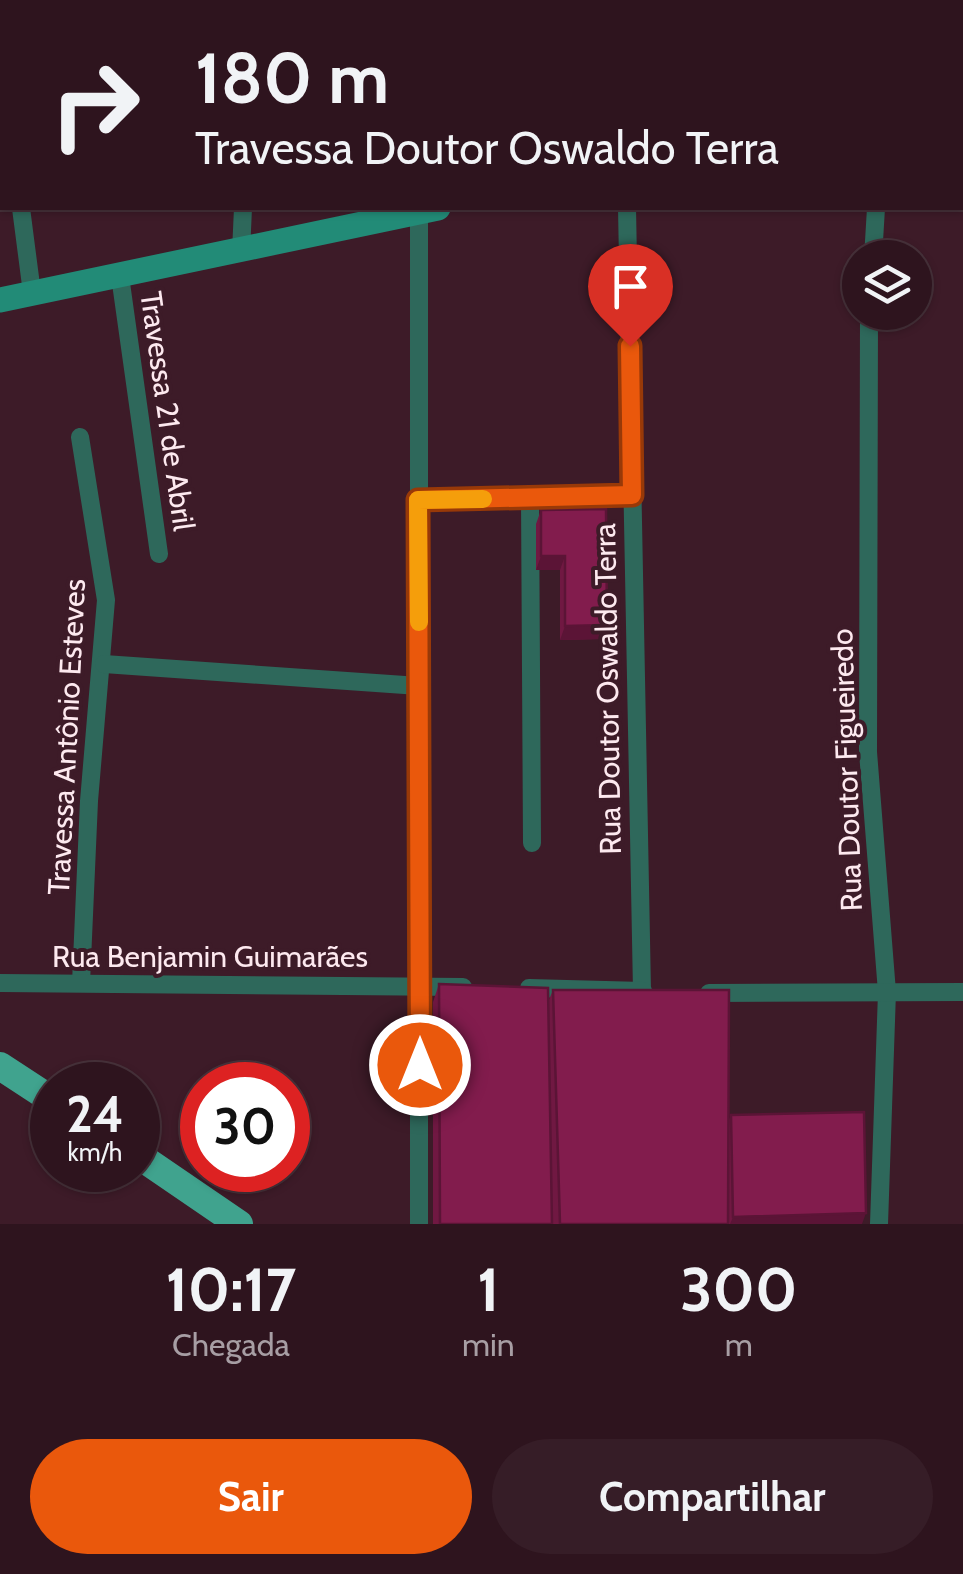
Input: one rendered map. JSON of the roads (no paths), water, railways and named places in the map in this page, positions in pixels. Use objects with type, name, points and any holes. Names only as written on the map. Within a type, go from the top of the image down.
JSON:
[{"type":"main road","points":[[0,1066],[30,1086]]},
{"type":"main road","points":[[160,1170],[239,1224]]},
{"type":"street","points":[[21,210],[32,293]]},
{"type":"street","points":[[240,252],[243,210]]},
{"type":"street","points":[[0,300],[428,210],[418,500],[419,1224]]},
{"type":"street","name":"Rua Doutor Oswaldo Terra","points":[[512,988],[650,991],[632,495],[627,210]]},
{"type":"street","points":[[873,240],[876,210]]},
{"type":"street","name":"Travessa 21 de Abril","points":[[120,276],[159,554]]},
{"type":"street","name":"Rua Doutor Figueiredo","points":[[869,330],[868,752],[886,992],[879,1224]]},
{"type":"street","name":"Travessa Antônio Esteves","points":[[80,436],[104,571],[104,664],[90,801],[81,984]]},
{"type":"street","points":[[418,500],[632,495]]},
{"type":"street","points":[[530,498],[532,844]]},
{"type":"street","points":[[104,664],[420,686]]},
{"type":"street","name":"Rua Benjamin Guimarães","points":[[0,983],[475,987]]},
{"type":"street","points":[[707,998],[963,992]]}]
